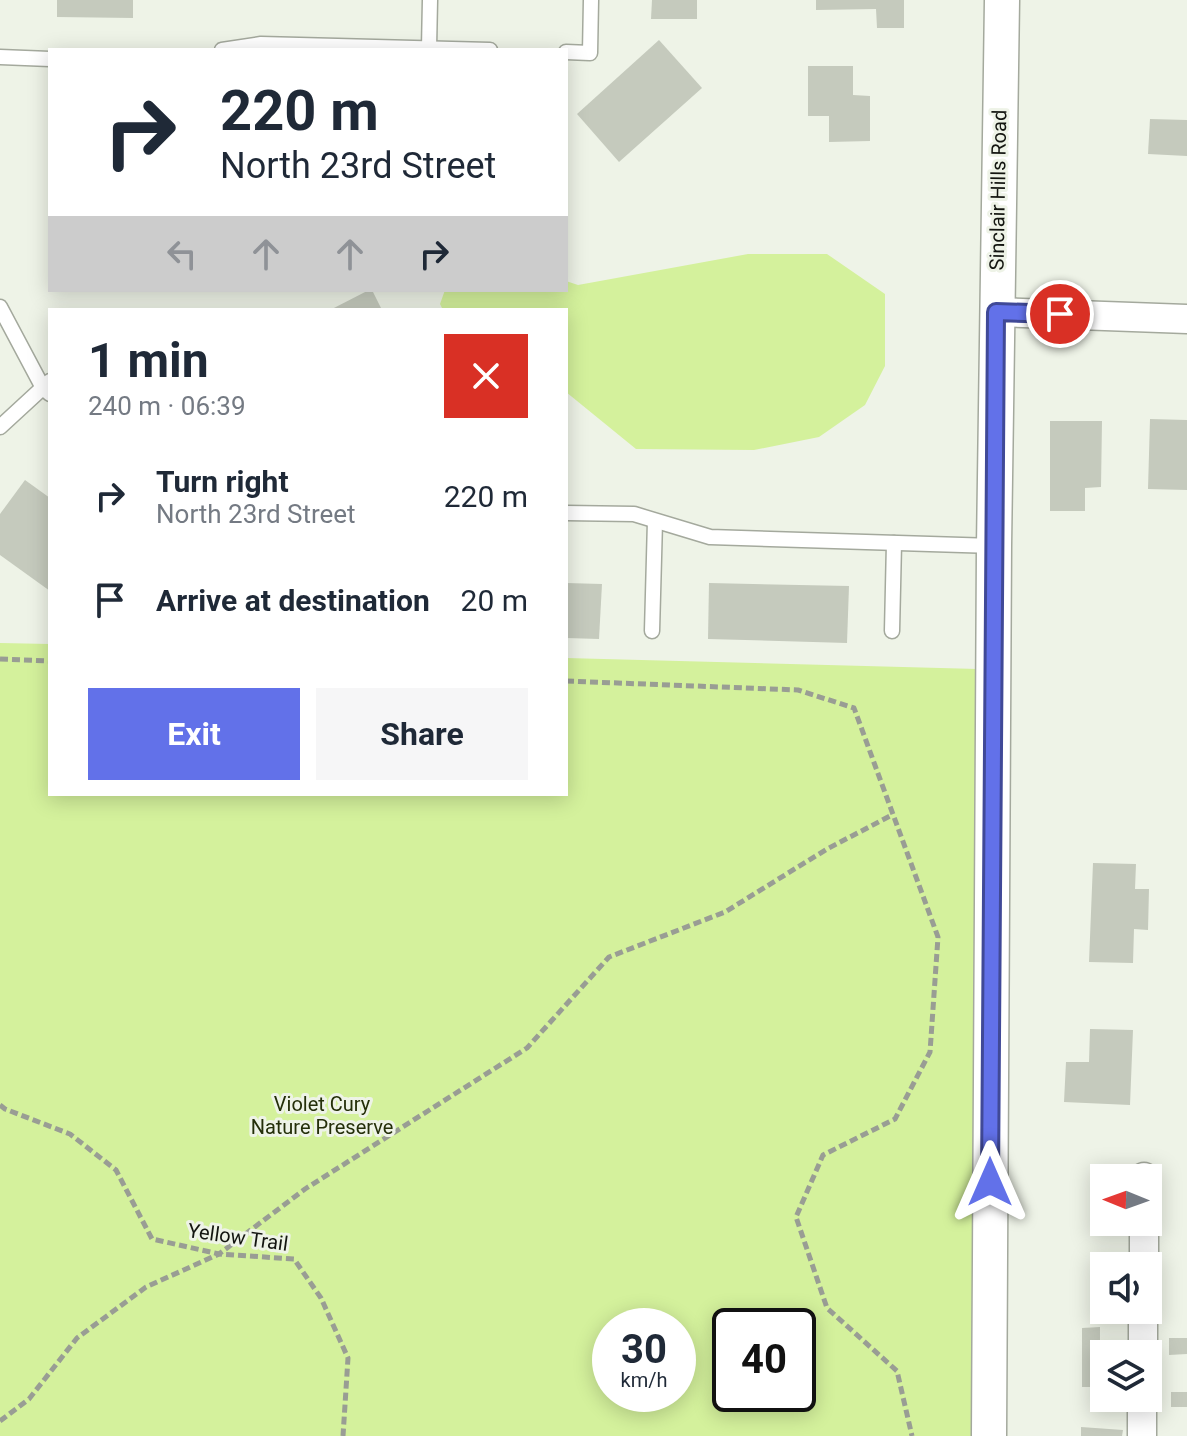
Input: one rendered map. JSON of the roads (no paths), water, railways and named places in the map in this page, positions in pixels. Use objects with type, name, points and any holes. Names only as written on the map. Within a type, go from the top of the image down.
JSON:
[{"type":"street","name":"Sinclair Hills Road","points":[[989,1436],[996,312],[1002,0]]},
{"type":"street","points":[[996,312],[1187,319]]},
{"type":"street","points":[[1142,1412],[1142,1436]]},
{"type":"lane","points":[[235,48],[261,44],[429,48],[430,0]]},
{"type":"lane","points":[[568,52],[590,53],[591,0]]},
{"type":"lane","points":[[0,57],[48,59]]},
{"type":"lane","points":[[0,307],[48,388],[0,427]]},
{"type":"lane","points":[[568,513],[634,514],[710,537],[994,546]]},
{"type":"lane","points":[[652,631],[655,521]]},
{"type":"lane","points":[[892,631],[894,543]]},
{"type":"park label","name":"Violet Cury Nature Preserve","points":[[322,1116]]}]
